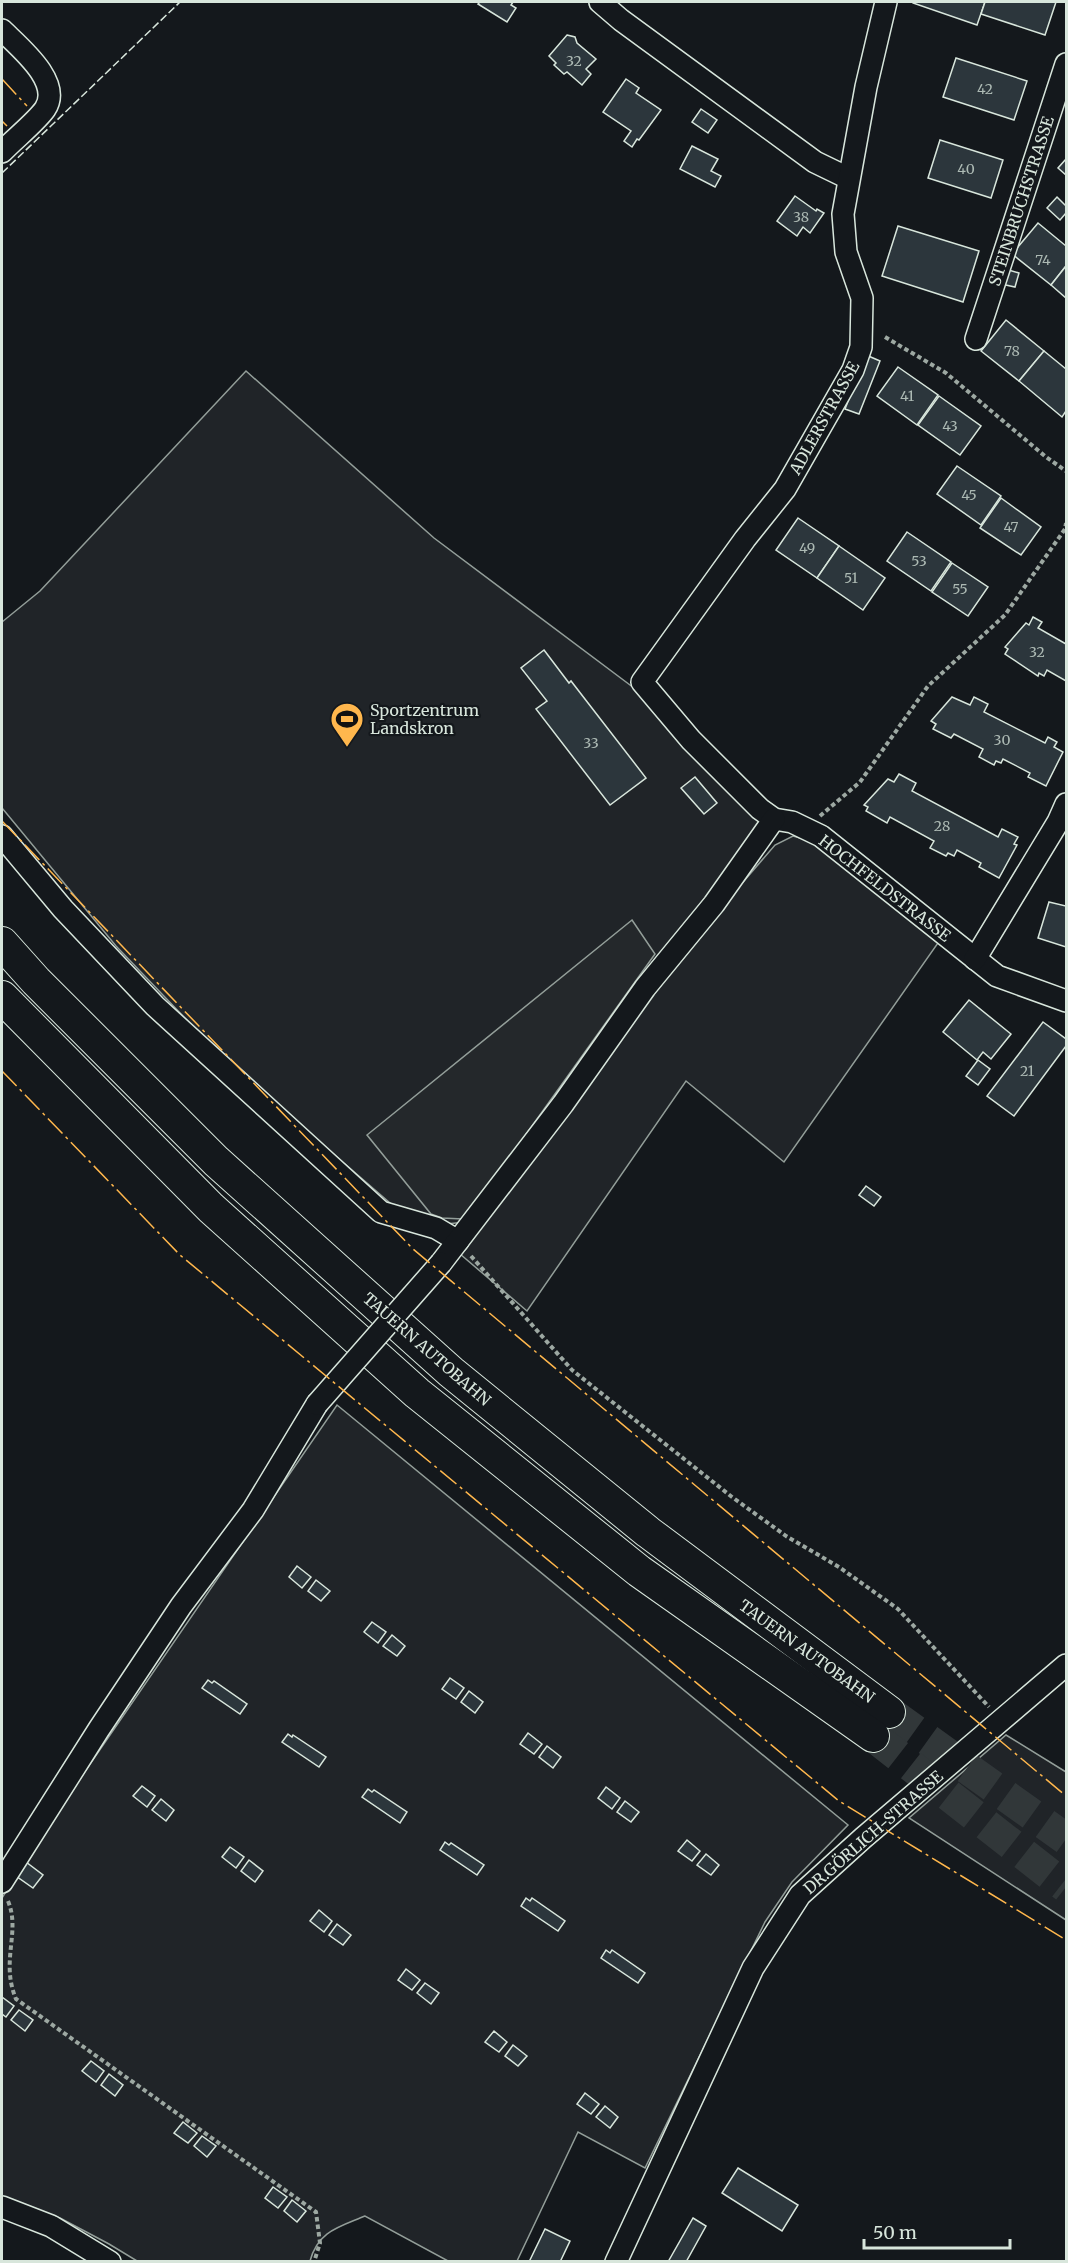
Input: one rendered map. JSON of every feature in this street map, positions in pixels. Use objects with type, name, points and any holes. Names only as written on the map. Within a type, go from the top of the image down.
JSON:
[{"type":"highway","name":"TAUERN AUTOBAHN","points":[[2,943],[44,990],[216,1161],[451,1372],[881,1724],[639,1571],[417,1393],[211,1208],[2,997]]},
{"type":"street","points":[[600,2],[621,20],[816,162],[848,178]]},
{"type":"street","name":"ADLERSTRASSE","points":[[642,682],[745,539],[785,489],[853,370],[861,347],[862,298],[846,252],[843,214],[866,87],[886,2]]},
{"type":"street","points":[[2,30],[39,68],[50,89],[46,108],[2,152]]},
{"type":"street","name":"STEINBRUCHSTRASSE","points":[[976,339],[1066,64]]},
{"type":"street","name":"HOCHFELDSTRASSE","points":[[642,682],[691,740],[760,809],[774,819],[792,822],[821,836],[997,976],[1066,1001]]},
{"type":"street","points":[[975,959],[1058,822],[1066,804]]},
{"type":"street","points":[[4,1889],[99,1729],[181,1606],[254,1510],[317,1404],[441,1263],[563,1104],[645,988],[714,904],[774,819]]},
{"type":"street","points":[[2,836],[63,909],[154,1006],[381,1212],[436,1228],[458,1241]]},
{"type":"street","name":"DR.GÖRLICH-STRASSE","points":[[616,2262],[753,1968],[800,1895],[863,1838],[1066,1665]]},
{"type":"street","points":[[2,2208],[51,2226],[110,2262]]},
{"type":"path","points":[[885,337],[946,373],[1046,457],[1066,471]]},
{"type":"path","points":[[807,829],[860,782],[928,686],[1005,615],[1065,529],[1066,523]]},
{"type":"path","points":[[458,1241],[572,1370],[732,1497],[786,1536],[839,1567],[898,1609],[1002,1721]]},
{"type":"path","points":[[4,1889],[10,1907],[4,1958]]},
{"type":"path","points":[[5,1979],[10,1990],[25,2006],[316,2212],[320,2243],[314,2262]]},
{"type":"shaded area","name":"Sportzentrum Landskron","points":[[246,371],[434,538],[634,688],[768,826],[466,1222],[436,1225],[397,1209],[226,1061],[116,946],[2,808],[2,622],[40,591]]},
{"type":"shaded area","points":[[793,836],[811,841],[938,943],[784,1162],[686,1081],[527,1311],[460,1254],[642,999],[775,845]]},
{"type":"shaded area","points":[[632,920],[655,954],[474,1207],[463,1219],[442,1218],[431,1214],[367,1135]]},
{"type":"shaded area","points":[[337,1405],[848,1825],[792,1882],[765,1922],[645,2168],[578,2132],[517,2261],[448,2261],[365,2216],[338,2227],[324,2236],[318,2243],[310,2261],[137,2261],[60,2218],[2,2198],[2,1898],[33,1847]]},
{"type":"shaded area","points":[[1006,1735],[1066,1772],[1066,1920],[909,1818]]},
{"type":"building","points":[[480,2],[513,2],[511,5],[516,8],[507,22],[478,4]]},
{"type":"building","points":[[913,2],[985,2],[977,25]]},
{"type":"building","points":[[985,2],[1056,2],[1045,35],[981,14]]},
{"type":"building","points":[[567,35],[575,37],[577,43],[596,59],[586,69],[591,74],[582,85],[567,72],[564,74],[554,65],[556,63],[549,56]]},
{"type":"building","points":[[956,58],[1027,81],[1014,120],[943,97]]},
{"type":"building","points":[[626,79],[639,88],[636,93],[661,110],[632,147],[624,141],[631,131],[603,112]]},
{"type":"building","points":[[701,109],[717,120],[708,133],[692,122]]},
{"type":"building","points":[[940,140],[1003,160],[991,198],[928,178]]},
{"type":"building","points":[[692,146],[718,159],[711,171],[721,176],[715,187],[680,169]]},
{"type":"building","points":[[1066,159],[1066,175],[1058,168]]},
{"type":"building","points":[[795,196],[816,211],[817,209],[824,213],[810,233],[803,227],[797,236],[777,221]]},
{"type":"building","points":[[1057,197],[1066,206],[1066,213],[1060,220],[1047,208]]},
{"type":"building","points":[[1038,223],[1066,246],[1066,266],[1051,285],[1012,254]]},
{"type":"building","points":[[898,226],[979,251],[963,302],[882,276]]},
{"type":"building","points":[[1066,266],[1066,298],[1051,285]]},
{"type":"building","points":[[1005,269],[1019,273],[1015,287],[1001,284]]},
{"type":"building","points":[[1006,320],[1044,351],[1019,381],[981,351]]},
{"type":"building","points":[[1044,351],[1066,369],[1066,411],[1062,417],[1019,381]]},
{"type":"building","points":[[866,355],[880,361],[859,414],[845,409]]},
{"type":"building","points":[[898,367],[938,395],[917,425],[877,396]]},
{"type":"building","points":[[939,396],[981,426],[960,455],[918,425]]},
{"type":"building","points":[[957,466],[1001,496],[981,525],[937,494]]},
{"type":"building","points":[[1001,498],[1041,527],[1021,555],[980,528]]},
{"type":"building","points":[[798,518],[839,546],[817,578],[776,550]]},
{"type":"building","points":[[907,532],[951,562],[931,591],[887,561]]},
{"type":"building","points":[[839,546],[885,578],[863,610],[817,578]]},
{"type":"building","points":[[952,563],[988,587],[968,616],[932,592]]},
{"type":"building","points":[[1033,617],[1042,622],[1038,628],[1066,644],[1066,681],[1047,670],[1044,676],[1039,673],[1038,676],[1005,654],[1008,649],[1005,647],[1026,623],[1029,625]]},
{"type":"building","points":[[544,650],[646,778],[610,805],[536,709],[547,701],[521,668]]},
{"type":"building","points":[[952,697],[970,705],[974,697],[988,704],[984,712],[1045,743],[1048,737],[1057,742],[1054,747],[1063,752],[1046,786],[1028,777],[1030,773],[1003,759],[1001,763],[996,761],[994,765],[979,757],[983,749],[954,734],[951,738],[933,729],[936,724],[931,721]]},
{"type":"building","points":[[899,774],[916,783],[912,791],[998,837],[1002,829],[1018,837],[1014,844],[1017,845],[999,878],[979,867],[981,863],[957,850],[954,856],[948,853],[946,856],[930,848],[934,841],[890,817],[887,823],[866,811],[868,807],[864,805],[888,779],[894,782]]},
{"type":"building","points":[[695,777],[717,803],[704,814],[681,788]]},
{"type":"building","points":[[1049,902],[1066,906],[1066,947],[1038,938]]},
{"type":"building","points":[[969,1000],[1011,1034],[991,1059],[983,1052],[977,1060],[943,1032]]},
{"type":"building","points":[[1043,1022],[1066,1039],[1066,1046],[1014,1116],[987,1096]]},
{"type":"building","points":[[978,1060],[990,1069],[978,1085],[966,1076]]},
{"type":"building","points":[[866,1186],[881,1197],[874,1206],[859,1195]]},
{"type":"building","points":[[297,1566],[311,1577],[302,1588],[289,1577]]},
{"type":"building","points":[[316,1580],[330,1591],[321,1601],[308,1591]]},
{"type":"building","points":[[372,1622],[386,1632],[378,1643],[364,1632]]},
{"type":"building","points":[[392,1635],[405,1646],[397,1656],[383,1646]]},
{"type":"building","points":[[450,1678],[464,1688],[456,1699],[442,1689]]},
{"type":"building","points":[[208,1680],[212,1683],[214,1681],[247,1704],[240,1714],[202,1688]]},
{"type":"building","points":[[469,1691],[483,1702],[475,1713],[461,1702]]},
{"type":"building","points":[[528,1733],[542,1744],[534,1754],[520,1744]]},
{"type":"building","points":[[288,1734],[326,1757],[319,1767],[282,1742]]},
{"type":"building","points":[[547,1746],[561,1757],[553,1768],[539,1757]]},
{"type":"building","points":[[142,1786],[155,1796],[147,1807],[133,1796]]},
{"type":"building","points":[[606,1787],[620,1798],[612,1809],[598,1798]]},
{"type":"building","points":[[368,1789],[372,1792],[374,1790],[407,1812],[400,1823],[362,1797]]},
{"type":"building","points":[[161,1799],[174,1810],[166,1821],[152,1810]]},
{"type":"building","points":[[625,1801],[639,1812],[631,1822],[617,1812]]},
{"type":"building","points":[[687,1840],[700,1851],[692,1861],[678,1851]]},
{"type":"building","points":[[445,1842],[449,1845],[451,1843],[484,1865],[477,1875],[440,1850]]},
{"type":"building","points":[[230,1847],[244,1857],[236,1868],[222,1857]]},
{"type":"building","points":[[706,1854],[719,1865],[711,1875],[697,1865]]},
{"type":"building","points":[[249,1860],[263,1871],[255,1882],[241,1871]]},
{"type":"building","points":[[26,1862],[43,1875],[33,1888],[16,1876]]},
{"type":"building","points":[[526,1898],[530,1901],[532,1898],[565,1921],[558,1931],[521,1906]]},
{"type":"building","points":[[319,1910],[332,1921],[324,1932],[310,1921]]},
{"type":"building","points":[[337,1924],[351,1935],[343,1945],[329,1935]]},
{"type":"building","points":[[606,1950],[610,1953],[612,1950],[645,1973],[638,1983],[601,1958]]},
{"type":"building","points":[[406,1969],[420,1980],[412,1990],[398,1980]]},
{"type":"building","points":[[425,1983],[439,1993],[431,2004],[417,1993]]},
{"type":"building","points":[[2,1997],[14,2006],[6,2017],[2,2014]]},
{"type":"building","points":[[19,2010],[33,2020],[25,2031],[11,2020]]},
{"type":"building","points":[[494,2031],[507,2042],[499,2052],[485,2042]]},
{"type":"building","points":[[513,2045],[527,2056],[518,2066],[505,2056]]},
{"type":"building","points":[[91,2061],[104,2071],[96,2082],[82,2071]]},
{"type":"building","points":[[109,2074],[123,2085],[115,2096],[101,2085]]},
{"type":"building","points":[[585,2093],[599,2104],[591,2114],[577,2104]]},
{"type":"building","points":[[605,2106],[618,2117],[610,2128],[596,2117]]},
{"type":"building","points":[[183,2122],[197,2133],[188,2143],[174,2133]]},
{"type":"building","points":[[202,2136],[216,2146],[207,2157],[194,2146]]},
{"type":"building","points":[[738,2168],[798,2205],[782,2231],[722,2193]]},
{"type":"building","points":[[273,2187],[287,2197],[278,2208],[265,2198]]},
{"type":"building","points":[[292,2200],[306,2211],[297,2222],[284,2211]]},
{"type":"building","points":[[693,2218],[706,2226],[686,2262],[668,2262]]},
{"type":"building","points":[[545,2229],[570,2241],[560,2262],[529,2262]]},
{"type":"tunnel","points":[[889,1712],[1066,1839]]},
{"type":"tunnel","points":[[873,1736],[1066,1887]]},
{"type":"fence","points":[[2,173],[180,2]]},
{"type":"power","points":[[2,79],[27,106]]},
{"type":"power","points":[[2,121],[7,126]]},
{"type":"power","points":[[2,821],[413,1249],[1066,1796]]},
{"type":"power","points":[[2,1071],[180,1255],[839,1801],[1066,1940]]},
{"type":"place","name":"Sportzentrum Landskron","points":[[347,748]]}]
